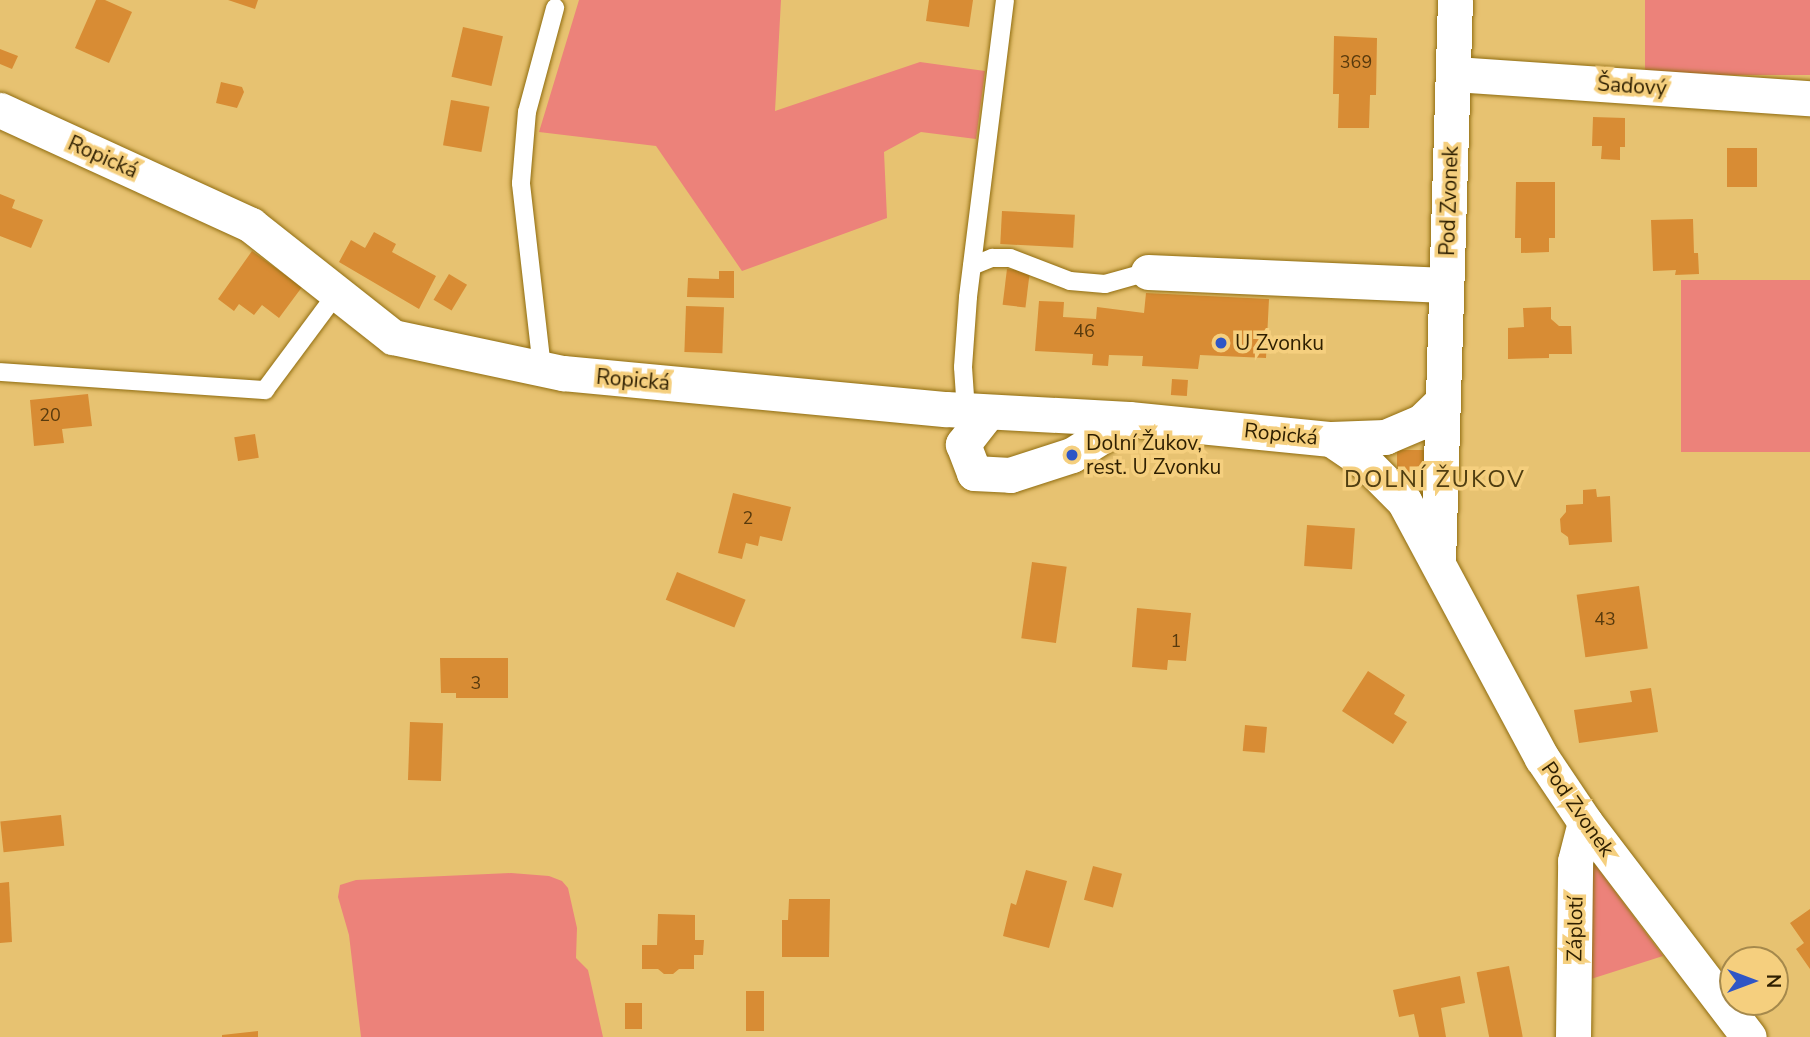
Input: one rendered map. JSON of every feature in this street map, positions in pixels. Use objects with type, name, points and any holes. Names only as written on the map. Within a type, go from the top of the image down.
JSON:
[{"type":"street","name":"Pod Zvonek","points":[[1438,562],[1455,0]]},
{"type":"street","name":"Šadový","points":[[1454,74],[1810,98]]},
{"type":"street","name":"Ropická","points":[[0,110],[251,225],[393,337],[577,374],[977,411],[1129,419],[1331,439]]},
{"type":"street","points":[[1148,272],[1446,285]]},
{"type":"street","points":[[1331,439],[1385,437],[1421,422],[1442,402]]},
{"type":"street","points":[[977,411],[963,444],[974,472],[1010,475],[1072,455],[1129,419]]},
{"type":"street","name":"Pod Zvonek","points":[[1331,439],[1364,461],[1404,501],[1542,758],[1585,822],[1749,1037]]},
{"type":"street","name":"Záplotí","points":[[1573,1037],[1575,861],[1585,822]]},
{"type":"lane","points":[[977,411],[963,367],[972,266],[1005,0]]},
{"type":"lane","points":[[542,368],[521,183],[527,112],[555,8]]},
{"type":"lane","points":[[972,266],[992,258],[1010,258],[1070,281],[1105,284],[1148,272]]},
{"type":"lane","points":[[0,372],[265,390],[337,293]]},
{"type":"shaded area","points":[[579,0],[781,0],[775,111],[920,62],[985,71],[976,139],[921,132],[884,152],[887,218],[742,271],[656,146],[539,132]]},
{"type":"shaded area","points":[[1645,0],[1810,0],[1810,75],[1645,75]]},
{"type":"shaded area","points":[[1681,280],[1810,280],[1810,452],[1681,452]]},
{"type":"shaded area","points":[[1593,862],[1663,956],[1591,979],[1586,887]]},
{"type":"shaded area","points":[[511,873],[549,876],[562,881],[568,888],[577,928],[576,958],[588,970],[603,1037],[361,1037],[349,935],[338,897],[340,885],[356,880]]},
{"type":"building","points":[[96,0],[105,0],[132,12],[109,63],[75,48]]},
{"type":"building","points":[[228,0],[258,0],[255,9]]},
{"type":"building","points":[[929,0],[973,0],[969,27],[926,21]]},
{"type":"building","points":[[463,27],[503,36],[491,86],[452,77]]},
{"type":"building","points":[[1334,36],[1377,38],[1376,95],[1370,95],[1369,128],[1338,128],[1339,94],[1333,94]]},
{"type":"building","points":[[0,49],[18,56],[12,69],[0,64]]},
{"type":"building","points":[[221,82],[242,87],[244,92],[237,108],[216,103]]},
{"type":"building","points":[[451,100],[489,107],[481,152],[443,145]]},
{"type":"building","points":[[1593,117],[1625,118],[1625,147],[1620,147],[1620,160],[1601,159],[1602,146],[1592,146]]},
{"type":"building","points":[[1727,148],[1757,148],[1757,187],[1727,187]]},
{"type":"building","points":[[1516,182],[1555,182],[1555,238],[1549,238],[1549,252],[1521,253],[1521,238],[1515,238]]},
{"type":"building","points":[[0,194],[15,200],[12,208],[43,220],[31,248],[0,236]]},
{"type":"building","points":[[1002,211],[1075,215],[1073,248],[1000,244]]},
{"type":"building","points":[[1693,219],[1694,253],[1698,253],[1699,274],[1675,275],[1676,270],[1653,271],[1651,220]]},
{"type":"building","points":[[374,232],[396,244],[392,252],[436,276],[419,309],[339,262],[351,240],[365,248]]},
{"type":"building","points":[[252,251],[302,287],[279,318],[262,305],[254,315],[239,304],[234,311],[218,299]]},
{"type":"building","points":[[1007,269],[1030,272],[1025,308],[1003,305]]},
{"type":"building","points":[[719,271],[734,271],[734,298],[687,297],[688,278],[719,279]]},
{"type":"building","points":[[449,274],[467,285],[452,311],[434,300]]},
{"type":"building","points":[[1146,293],[1269,299],[1266,358],[1200,355],[1198,369],[1142,366],[1143,356],[1109,355],[1108,366],[1092,365],[1093,354],[1035,351],[1039,301],[1064,302],[1063,317],[1096,319],[1097,307],[1144,313]]},
{"type":"building","points":[[686,306],[724,307],[722,353],[684,352]]},
{"type":"building","points":[[1551,307],[1551,319],[1559,326],[1571,326],[1572,354],[1549,354],[1549,358],[1508,359],[1508,328],[1524,327],[1523,308]]},
{"type":"building","points":[[1172,379],[1188,380],[1187,396],[1171,395]]},
{"type":"building","points":[[88,394],[92,426],[62,429],[64,443],[34,446],[30,400]]},
{"type":"building","points":[[255,434],[259,458],[238,461],[234,437]]},
{"type":"building","points":[[1397,450],[1432,450],[1432,481],[1407,481],[1407,471],[1397,471]]},
{"type":"building","points":[[1596,489],[1597,497],[1610,496],[1612,542],[1569,545],[1568,537],[1561,532],[1560,519],[1566,512],[1566,505],[1583,504],[1583,490]]},
{"type":"building","points":[[733,493],[791,507],[782,541],[760,536],[758,546],[746,543],[742,559],[718,553]]},
{"type":"building","points":[[1307,525],[1355,528],[1352,569],[1304,566]]},
{"type":"building","points":[[1032,562],[1067,567],[1056,643],[1021,638]]},
{"type":"building","points":[[677,572],[746,600],[734,628],[666,600]]},
{"type":"building","points":[[1639,586],[1648,648],[1585,657],[1577,595]]},
{"type":"building","points":[[1137,608],[1191,613],[1186,661],[1168,660],[1167,670],[1132,667]]},
{"type":"building","points":[[440,658],[508,658],[508,698],[456,698],[456,693],[441,693]]},
{"type":"building","points":[[1368,671],[1405,695],[1394,714],[1407,722],[1393,744],[1342,711]]},
{"type":"building","points":[[1651,688],[1658,732],[1579,743],[1574,710],[1632,702],[1630,691]]},
{"type":"building","points":[[410,722],[443,723],[441,781],[408,780]]},
{"type":"building","points":[[1245,725],[1267,727],[1265,753],[1243,751]]},
{"type":"building","points":[[61,815],[64,846],[4,852],[0,821]]},
{"type":"building","points":[[1093,866],[1122,874],[1113,908],[1084,900]]},
{"type":"building","points":[[1026,870],[1067,881],[1049,948],[1003,936],[1011,903],[1016,905]]},
{"type":"building","points":[[9,882],[12,942],[0,943],[0,883]]},
{"type":"building","points":[[789,899],[830,899],[829,957],[782,957],[782,920],[788,920]]},
{"type":"building","points":[[1810,909],[1810,969],[1796,949],[1804,943],[1790,923]]},
{"type":"building","points":[[658,914],[695,915],[695,940],[704,940],[703,955],[694,955],[694,969],[679,969],[673,974],[664,974],[658,969],[642,969],[642,945],[657,945]]},
{"type":"building","points":[[1509,966],[1523,1037],[1489,1037],[1477,972]]},
{"type":"building","points":[[1460,976],[1465,1003],[1441,1008],[1446,1037],[1419,1037],[1414,1014],[1399,1017],[1393,990]]},
{"type":"building","points":[[746,991],[764,991],[764,1031],[746,1031]]},
{"type":"building","points":[[625,1003],[642,1003],[642,1029],[625,1029]]},
{"type":"building","points":[[258,1031],[258,1037],[222,1037],[222,1035]]},
{"type":"place","name":"U Zvonku","points":[[1221,343]]},
{"type":"place","name":"Dolní Žukov, rest. U Zvonku","points":[[1072,455]]},
{"type":"district","name":"DOLNÍ ŽUKOV","points":[[1435,480]]}]
